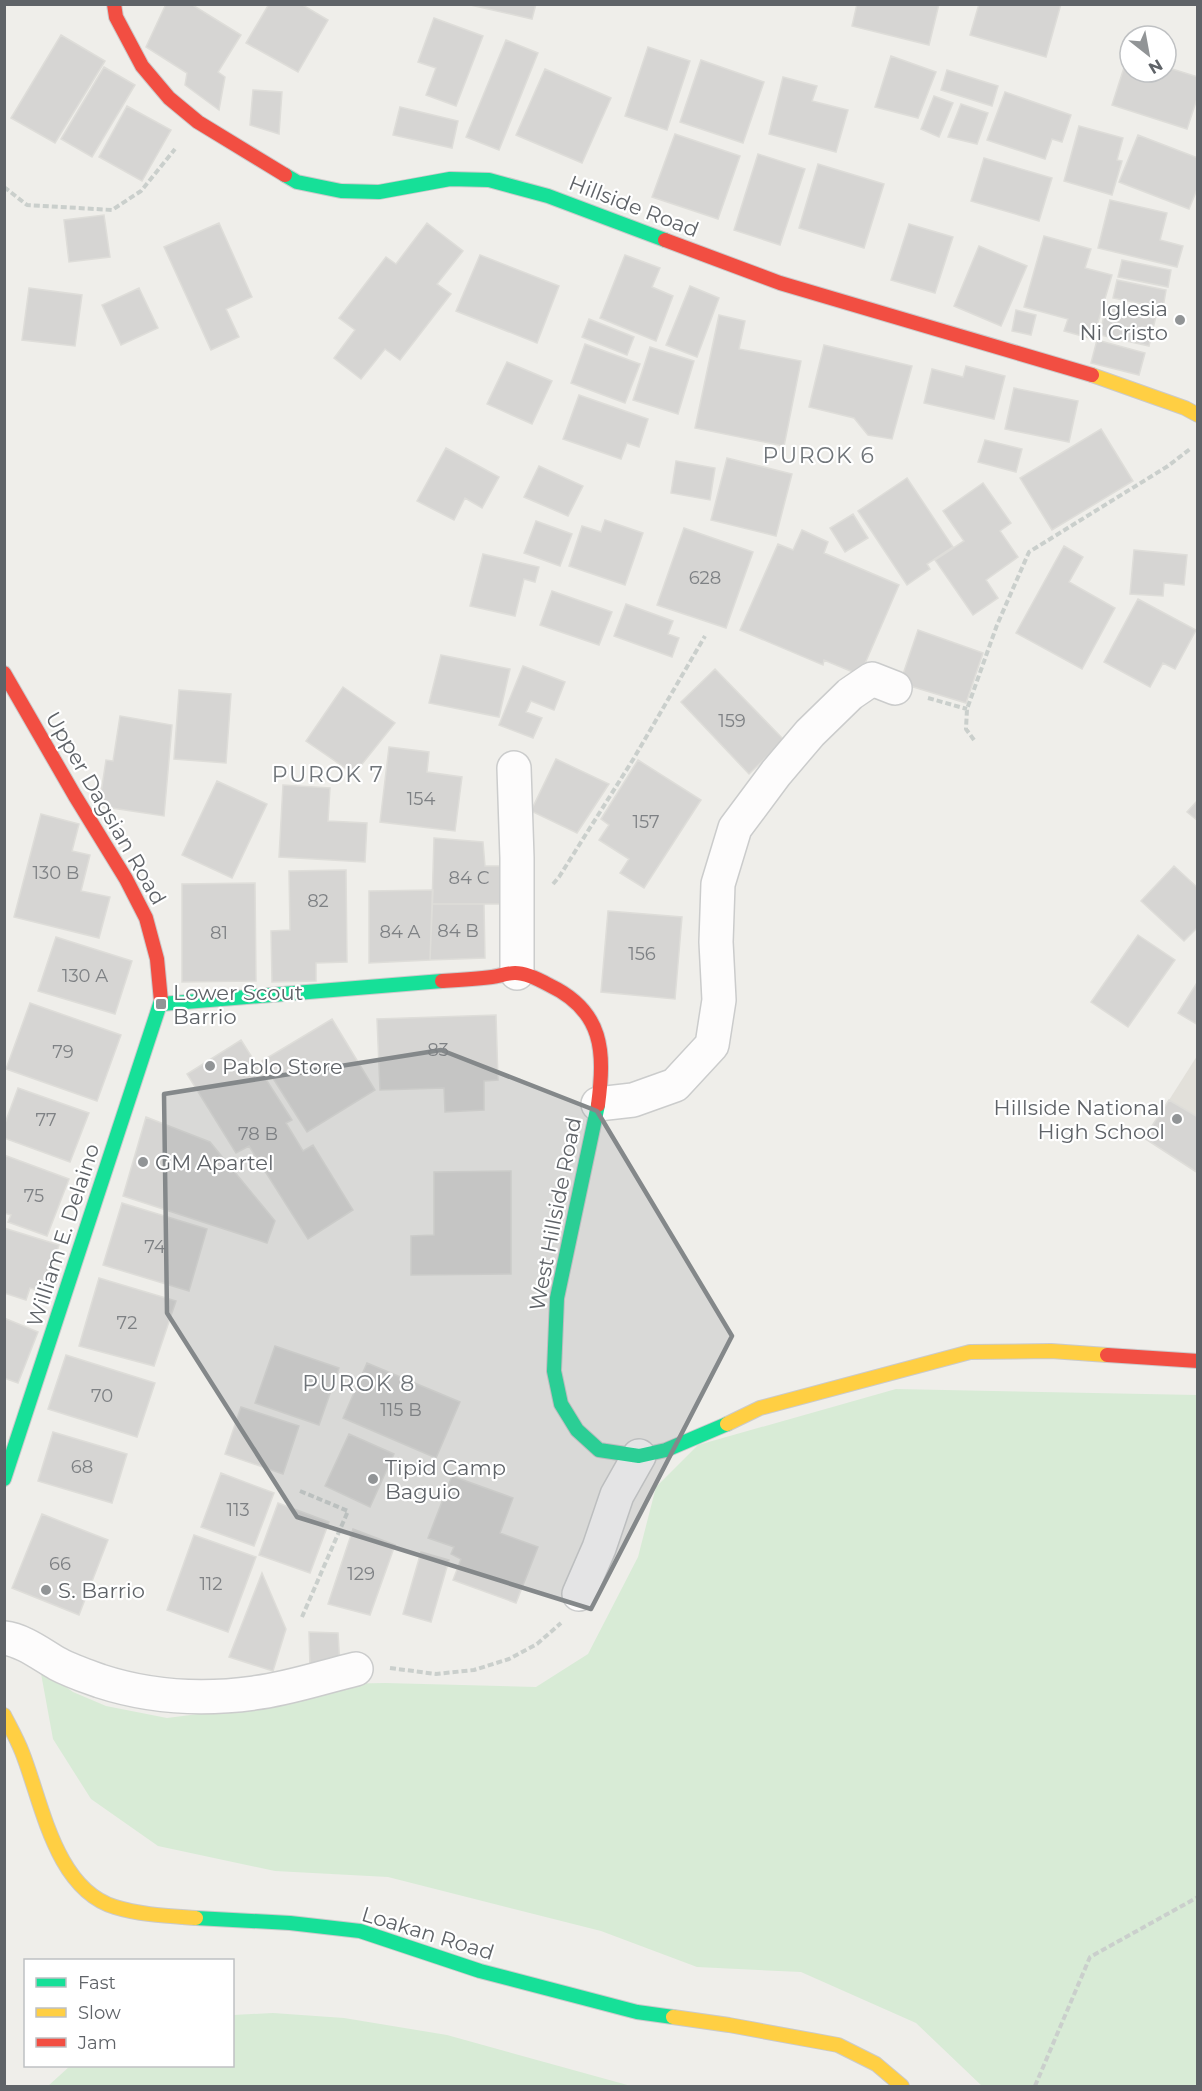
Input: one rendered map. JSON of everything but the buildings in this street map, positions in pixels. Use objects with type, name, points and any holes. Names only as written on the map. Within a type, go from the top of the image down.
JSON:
[{"type":"street","name":"Hillside Road","points":[[114,4],[116,17],[142,66],[169,98],[198,122],[297,182],[341,191],[380,192],[450,179],[489,180],[548,196],[780,284],[1055,363],[1121,384],[1185,408],[1197,415]]},
{"type":"street","name":"Upper Dagsian Road","points":[[4,673],[126,879],[146,918],[157,959],[161,1004]]},
{"type":"street","points":[[598,1104],[633,1100],[675,1085],[712,1045],[719,1000],[716,942],[718,884],[735,828],[776,773],[810,733],[850,694],[872,679],[895,688]]},
{"type":"street","points":[[514,768],[517,973]]},
{"type":"street","name":"West Hillside Road","points":[[161,1004],[482,978],[517,973],[564,991],[581,1007],[593,1024],[601,1045],[602,1071],[598,1104],[557,1299],[554,1371],[561,1404],[577,1430],[599,1450],[639,1456],[666,1450],[760,1408],[970,1352],[1051,1351],[1197,1361]]},
{"type":"street","name":"William E. Delaino","points":[[4,1479],[161,1004]]},
{"type":"street","points":[[579,1594],[599,1548],[617,1495],[639,1456]]},
{"type":"street","points":[[4,1638],[100,1681],[142,1692],[183,1696],[255,1693],[356,1669]]},
{"type":"street","name":"Loakan Road","points":[[4,1715],[22,1750],[54,1845],[72,1874],[91,1895],[113,1907],[150,1915],[290,1923],[360,1931],[480,1971],[637,2012],[729,2025],[838,2045],[876,2064],[902,2086]]},
{"type":"path","points":[[4,187],[27,205],[112,210],[141,191],[176,148]]},
{"type":"path","points":[[974,740],[966,729],[968,709],[997,625],[1029,552],[1168,466]]},
{"type":"path","points":[[560,877],[634,759],[705,636]]},
{"type":"path","points":[[300,1491],[348,1511],[302,1617]]},
{"type":"path","points":[[356,1669],[394,1668],[435,1674],[474,1670],[509,1659],[537,1644],[561,1623],[579,1594]]},
{"type":"path","points":[[1035,2086],[1090,1957],[1197,1897]]},
{"type":"highlighted area","points":[[441,1050],[597,1111],[732,1336],[591,1609],[297,1517],[167,1313],[164,1094]]},
{"type":"shaded area","name":"Hillside National High School","points":[[1197,1056],[1197,1169],[1145,1138]]},
{"type":"green space","points":[[896,1389],[1197,1395],[1197,2086],[982,2086],[916,2023],[801,1972],[697,1967],[601,1931],[388,1877],[275,1871],[158,1846],[91,1799],[53,1739],[40,1668],[73,1692],[106,1706],[167,1718],[214,1712],[332,1684],[536,1687],[588,1654],[638,1557],[656,1487],[698,1445]]},
{"type":"green space","points":[[273,2013],[344,2018],[447,2035],[631,2086],[48,2086],[69,2067],[234,2067],[234,2015]]},
{"type":"traffic: fast","points":[[285,175],[297,182],[341,191],[379,192],[450,179],[489,180],[548,196],[665,240]]},
{"type":"traffic: fast","points":[[161,1004],[442,981]]},
{"type":"traffic: fast","points":[[4,1479],[161,1001]]},
{"type":"traffic: fast","points":[[598,1105],[557,1298],[554,1371],[561,1404],[577,1430],[599,1450],[639,1456],[666,1450],[727,1424]]},
{"type":"traffic: fast","points":[[196,1918],[290,1923],[360,1931],[480,1971],[637,2012],[673,2017]]},
{"type":"traffic: slow","points":[[1092,375],[1185,408],[1198,415]]},
{"type":"traffic: slow","points":[[727,1424],[760,1408],[970,1352],[1051,1351],[1107,1355]]},
{"type":"traffic: slow","points":[[4,1715],[22,1752],[54,1842],[64,1863],[78,1882],[95,1897],[115,1907],[165,1916],[196,1918]]},
{"type":"traffic: slow","points":[[673,2017],[838,2045],[876,2064],[902,2086]]},
{"type":"traffic: jam","points":[[114,4],[116,17],[142,66],[169,98],[198,122],[285,175]]},
{"type":"traffic: jam","points":[[665,240],[780,283],[1092,375]]},
{"type":"traffic: jam","points":[[4,673],[126,879],[146,918],[157,959],[161,1001]]},
{"type":"traffic: jam","points":[[442,981],[519,973],[537,979],[567,995],[591,1020],[597,1035],[601,1068],[598,1105]]},
{"type":"traffic: jam","points":[[1107,1355],[1198,1361]]},
{"type":"place","name":"Iglesia Ni Cristo","points":[[1180,320]]},
{"type":"place","name":"Lower Scout Barrio","points":[[161,1004]]},
{"type":"place","name":"Pablo Store","points":[[210,1066]]},
{"type":"place","name":"Hillside National High School","points":[[1177,1119]]},
{"type":"place","name":"GM Apartel","points":[[143,1162]]},
{"type":"place","name":"Tipid Camp Baguio","points":[[373,1479]]},
{"type":"place","name":"S. Barrio","points":[[46,1590]]},
{"type":"district","name":"PUROK 6","points":[[819,455]]},
{"type":"district","name":"PUROK 7","points":[[328,774]]},
{"type":"district","name":"PUROK 8","points":[[359,1383]]}]
